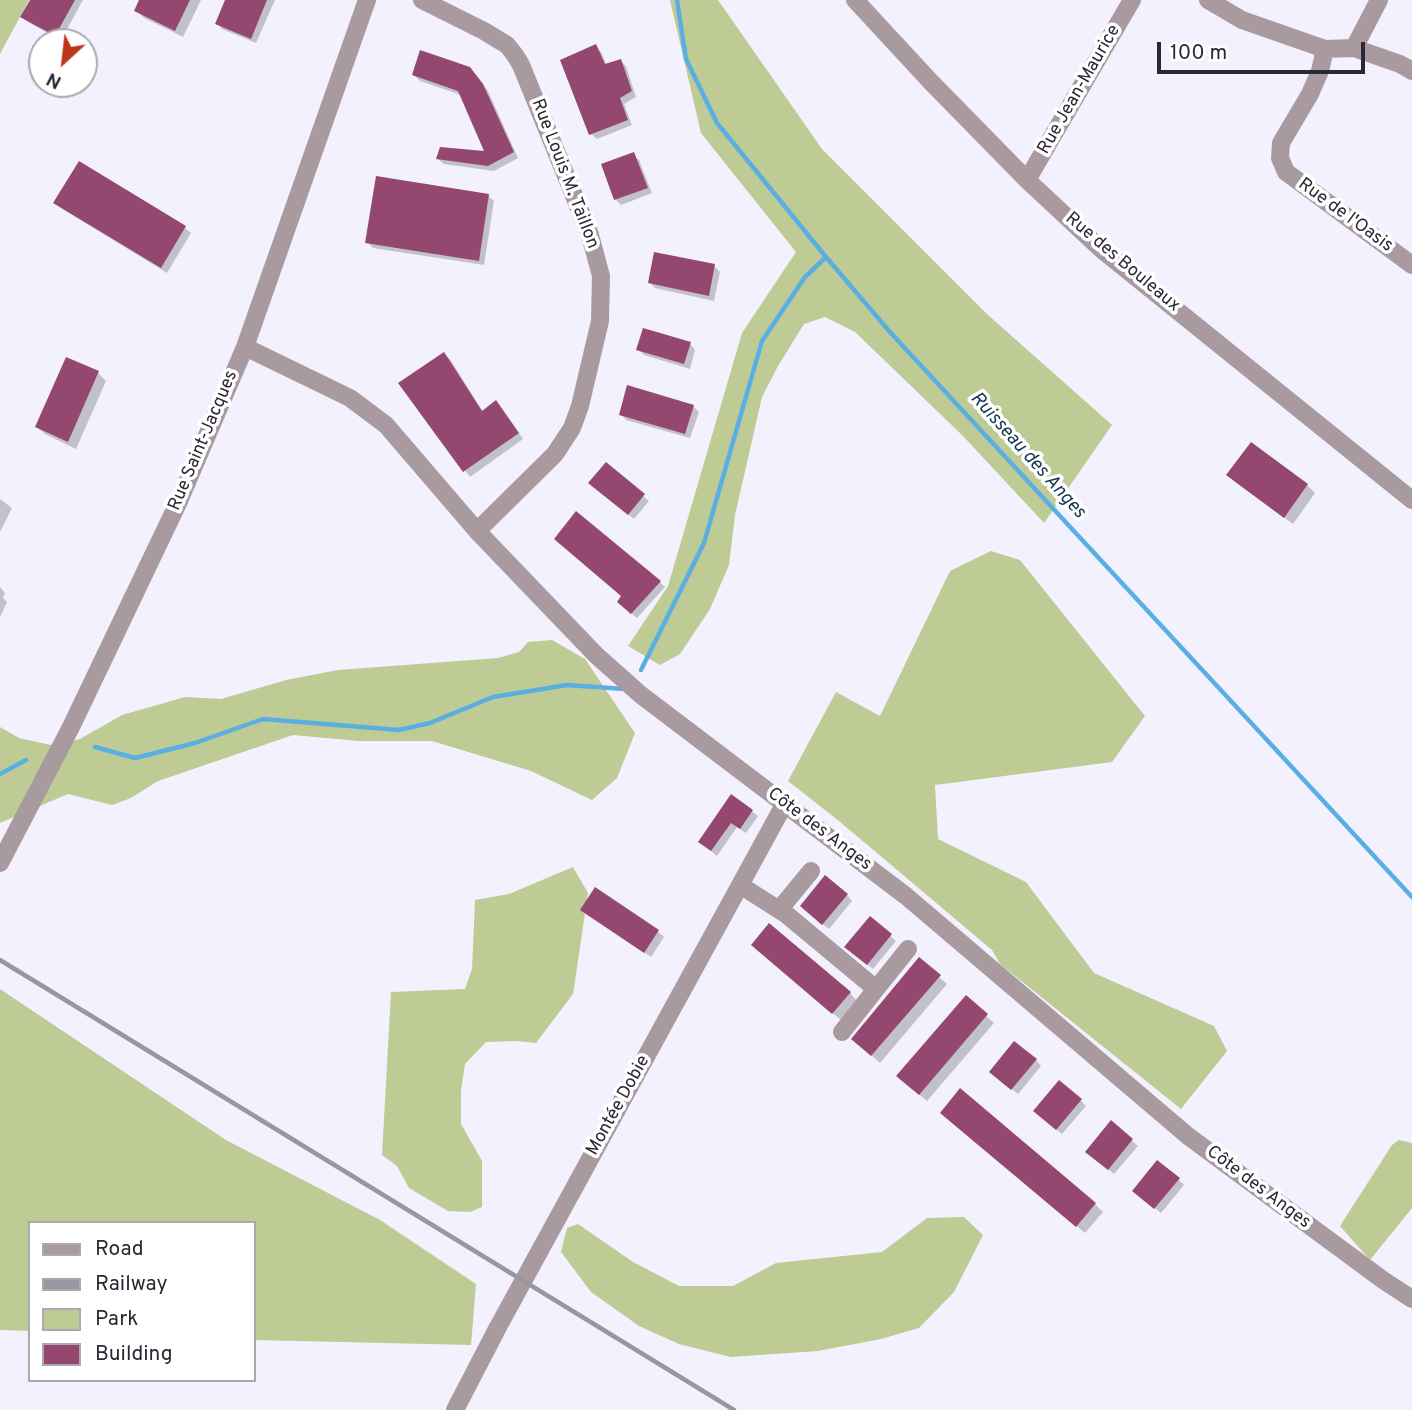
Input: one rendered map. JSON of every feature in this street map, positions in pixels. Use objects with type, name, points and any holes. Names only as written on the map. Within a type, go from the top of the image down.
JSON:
[{"type":"street","name":"Rue Saint-Jacques","points":[[0,863],[71,727],[179,501],[245,346],[367,0]]},
{"type":"street","name":"Rue Louis M. Taillon","points":[[422,0],[484,31],[507,45],[515,55],[590,235],[601,276],[600,321],[580,406],[572,428],[555,454],[477,531]]},
{"type":"street","name":"Rue des Bouleaux","points":[[855,0],[1027,180],[1101,249],[1412,500]]},
{"type":"street","name":"Rue Jean-Maurice","points":[[1027,180],[1132,0]]},
{"type":"street","points":[[1208,0],[1242,20],[1325,48],[1354,48],[1412,71]]},
{"type":"street","points":[[1354,48],[1379,0]]},
{"type":"street","name":"Rue de l'Oasis","points":[[1325,48],[1320,71],[1310,94],[1281,143],[1280,158],[1286,172],[1412,265]]},
{"type":"street","name":"Côte des Anges","points":[[245,346],[350,398],[386,425],[477,531],[617,675],[640,695],[906,895],[1188,1136],[1412,1299]]},
{"type":"street","name":"Montée Dobie","points":[[455,1410],[785,803]]},
{"type":"street","points":[[779,910],[811,871]]},
{"type":"street","points":[[740,884],[779,910],[876,989]]},
{"type":"street","points":[[842,1032],[908,949]]},
{"type":"green space","points":[[0,0],[29,0],[0,54]]},
{"type":"green space","points":[[670,0],[718,0],[822,149],[988,315],[1112,425],[1044,523],[963,436],[855,332],[825,317],[804,324],[762,397],[735,515],[729,565],[710,609],[680,654],[660,665],[628,646],[668,586],[742,333],[796,252],[701,133]]},
{"type":"green space","points":[[991,551],[1020,560],[1145,716],[1112,762],[935,785],[938,839],[1026,882],[1094,973],[1214,1026],[1227,1051],[1181,1109],[1000,964],[992,950],[788,781],[836,692],[880,716],[950,571]]},
{"type":"green space","points":[[552,640],[585,659],[635,733],[617,778],[592,800],[531,771],[432,741],[359,741],[293,735],[158,781],[131,798],[112,805],[68,794],[0,823],[0,727],[19,738],[55,746],[80,739],[122,715],[185,697],[221,699],[286,680],[338,670],[498,658],[519,652],[528,642]]},
{"type":"green space","points":[[573,867],[588,893],[573,994],[536,1043],[486,1042],[465,1064],[461,1091],[461,1124],[482,1161],[482,1207],[470,1212],[448,1211],[409,1188],[397,1166],[382,1155],[391,992],[465,989],[472,969],[475,900],[509,894]]},
{"type":"green space","points":[[0,989],[226,1140],[380,1220],[476,1284],[471,1345],[256,1340],[256,1221],[28,1221],[28,1331],[0,1330]]},
{"type":"green space","points":[[1399,1140],[1412,1143],[1412,1208],[1370,1260],[1340,1226],[1392,1145]]},
{"type":"green space","points":[[964,1217],[983,1235],[954,1292],[919,1328],[881,1339],[818,1351],[731,1357],[679,1344],[639,1326],[591,1292],[561,1252],[567,1228],[578,1224],[633,1262],[679,1286],[733,1286],[776,1263],[882,1252],[927,1218]]},
{"type":"building","points":[[30,0],[75,0],[59,28],[40,28],[20,17]]},
{"type":"building","points":[[139,0],[190,0],[175,31],[134,11]]},
{"type":"building","points":[[225,0],[267,0],[251,39],[215,24]]},
{"type":"building","points":[[596,44],[605,64],[621,59],[632,91],[620,98],[628,120],[589,135],[560,60]]},
{"type":"building","points":[[420,50],[470,67],[483,84],[514,152],[488,166],[436,159],[440,147],[484,151],[458,91],[412,75]]},
{"type":"building","points":[[634,152],[648,188],[614,200],[601,164]]},
{"type":"building","points":[[79,161],[186,226],[161,268],[53,203]]},
{"type":"building","points":[[376,176],[489,194],[479,261],[365,243]]},
{"type":"building","points":[[654,252],[715,264],[709,296],[648,283]]},
{"type":"building","points":[[643,328],[691,342],[684,364],[636,350]]},
{"type":"building","points":[[444,352],[482,411],[496,400],[519,433],[463,472],[398,383]]},
{"type":"building","points":[[66,357],[99,371],[68,442],[35,427]]},
{"type":"building","points":[[627,385],[694,405],[685,434],[619,415]]},
{"type":"building","points":[[1251,442],[1308,484],[1284,518],[1226,475]]},
{"type":"building","points":[[606,462],[645,494],[628,515],[588,483]]},
{"type":"building","points":[[576,511],[661,581],[631,614],[617,602],[621,596],[554,539]]},
{"type":"building","points":[[731,794],[753,810],[740,829],[731,823],[711,851],[698,842]]},
{"type":"building","points":[[825,875],[848,894],[822,925],[800,906]]},
{"type":"building","points":[[595,887],[659,930],[644,953],[580,910]]},
{"type":"building","points":[[870,916],[892,934],[867,965],[844,947]]},
{"type":"building","points":[[769,923],[851,992],[832,1014],[751,945]]},
{"type":"building","points":[[919,957],[941,975],[871,1056],[851,1039]]},
{"type":"building","points":[[966,995],[988,1014],[919,1095],[896,1076]]},
{"type":"building","points":[[1014,1041],[1037,1059],[1011,1090],[989,1072]]},
{"type":"building","points":[[1059,1080],[1082,1099],[1056,1130],[1033,1111]]},
{"type":"building","points":[[960,1088],[1096,1203],[1076,1227],[940,1113]]},
{"type":"building","points":[[1111,1120],[1133,1139],[1108,1170],[1085,1152]]},
{"type":"building","points":[[1157,1160],[1180,1178],[1154,1209],[1132,1191]]},
{"type":"waterway","name":"Ruisseau des Anges","points":[[677,0],[686,59],[717,123],[826,257],[890,332],[1412,897]]},
{"type":"waterway","points":[[641,670],[704,543],[762,341],[805,277],[826,257]]},
{"type":"waterway","points":[[95,747],[135,758],[195,743],[263,719],[399,730],[430,723],[493,697],[567,685],[625,689]]},
{"type":"waterway","points":[[0,774],[26,760]]},
{"type":"railway","points":[[0,960],[734,1410]]}]
